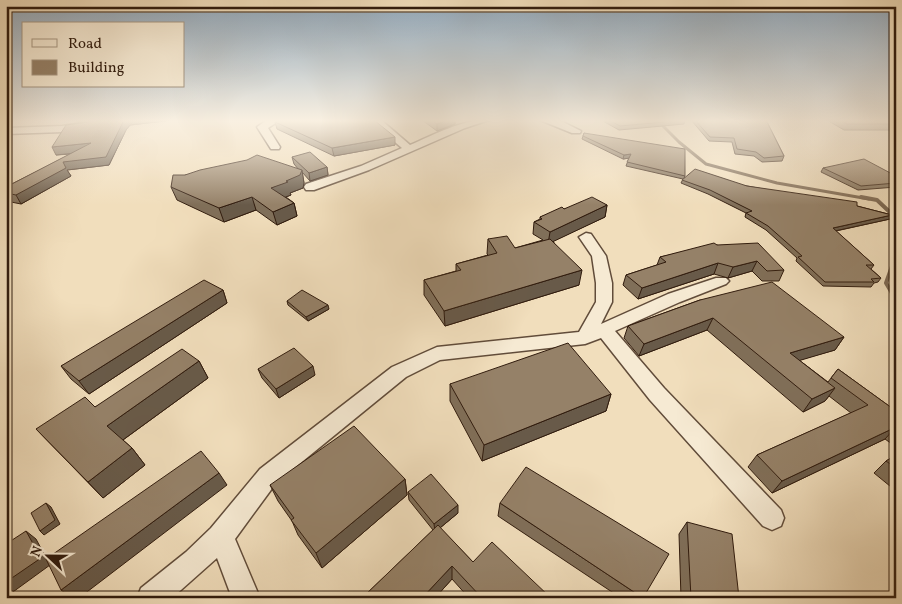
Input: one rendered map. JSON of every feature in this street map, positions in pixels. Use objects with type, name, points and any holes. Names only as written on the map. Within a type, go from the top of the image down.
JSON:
[{"type":"street","points":[[310,187],[365,168],[408,148]]},
{"type":"street","points":[[585,338],[604,302],[604,283],[600,256],[586,237]]},
{"type":"street","points":[[151,598],[221,536],[253,491],[268,476],[409,366],[437,354],[585,338],[674,298],[721,281]]},
{"type":"street","points":[[604,330],[657,394],[772,518]]},
{"type":"street","points":[[221,536],[246,598]]},
{"type":"building","points":[[81,148],[110,148],[106,157],[63,162],[66,168],[16,195],[6,193],[6,187]]},
{"type":"building","points":[[609,148],[685,149],[685,176],[627,162],[631,154],[624,155]]},
{"type":"building","points":[[780,148],[784,156],[764,158],[756,152],[737,149]]},
{"type":"building","points":[[310,152],[327,167],[309,173],[292,157]]},
{"type":"building","points":[[257,155],[302,170],[300,175],[286,181],[288,182],[271,188],[294,203],[273,212],[252,197],[219,208],[171,187],[173,175],[185,175],[247,160]]},
{"type":"building","points":[[864,159],[896,176],[896,183],[861,186],[823,168]]},
{"type":"building","points":[[695,169],[747,186],[857,202],[857,206],[892,215],[833,228],[874,265],[866,265],[881,278],[871,279],[874,282],[825,282],[798,257],[802,256],[768,226],[746,213],[752,211],[710,190],[682,180]]},
{"type":"building","points":[[592,197],[607,205],[550,232],[534,222],[542,219],[540,217],[562,207],[564,209]]},
{"type":"building","points":[[507,236],[515,248],[550,239],[582,270],[444,311],[424,280],[461,270],[456,264],[497,253],[488,239]]},
{"type":"building","points":[[714,243],[717,245],[758,243],[784,270],[767,271],[757,261],[733,267],[718,263],[642,288],[626,275],[666,262],[660,257]]},
{"type":"building","points":[[204,280],[223,290],[79,381],[61,366]]},
{"type":"building","points":[[772,282],[844,337],[790,353],[835,388],[812,399],[713,318],[644,344],[628,326],[700,300]]},
{"type":"building","points":[[302,290],[328,305],[306,317],[287,301]]},
{"type":"building","points":[[568,343],[611,394],[484,445],[450,384]]},
{"type":"building","points":[[294,348],[313,366],[276,389],[258,369]]},
{"type":"building","points":[[182,349],[199,361],[107,426],[132,448],[88,482],[36,429],[85,397],[95,407]]},
{"type":"building","points":[[838,369],[896,411],[896,427],[782,481],[757,455],[868,405],[831,378]]},
{"type":"building","points":[[354,426],[405,479],[316,553],[291,520],[294,518],[270,485]]},
{"type":"building","points":[[201,451],[219,473],[61,590],[46,559]]},
{"type":"building","points":[[896,455],[896,468],[886,461]]},
{"type":"building","points":[[526,467],[669,554],[643,598],[500,503]]},
{"type":"building","points":[[431,474],[458,505],[434,524],[408,492]]},
{"type":"building","points":[[46,503],[55,520],[40,531],[31,513]]},
{"type":"building","points":[[687,522],[732,534],[739,598],[691,598]]},
{"type":"building","points":[[438,525],[473,562],[492,542],[551,598],[482,598],[452,566],[422,598],[362,598]]},
{"type":"building","points":[[26,531],[41,558],[6,582],[6,544]]},
{"type":"waterway","points":[[687,148],[706,164],[777,183],[869,199]]},
{"type":"waterway","points":[[861,197],[877,200],[896,218]]},
{"type":"waterway","points":[[896,255],[886,283],[896,300]]}]
